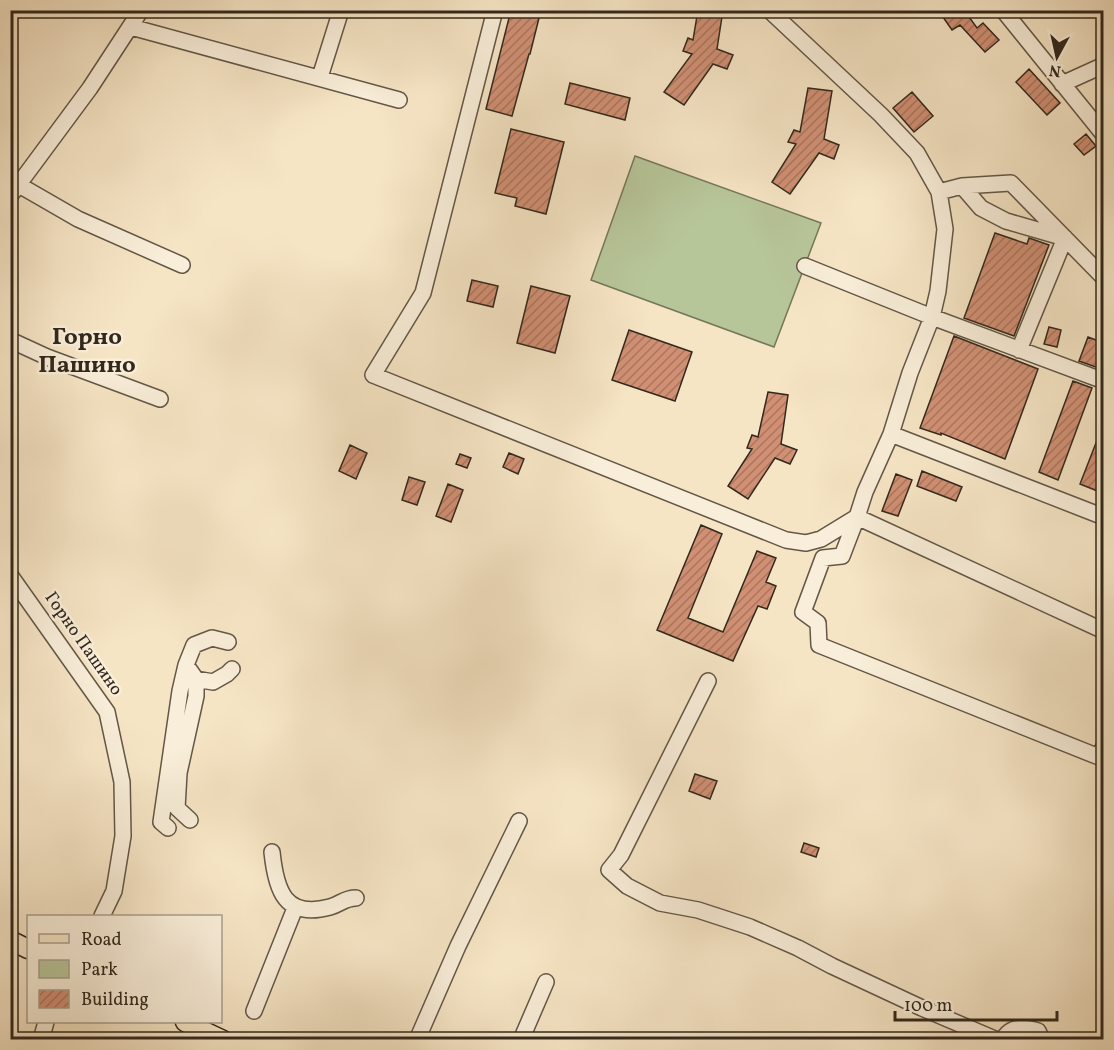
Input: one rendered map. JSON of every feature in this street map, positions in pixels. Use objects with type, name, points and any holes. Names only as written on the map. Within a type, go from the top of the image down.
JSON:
[{"type":"main road","points":[[10,940],[27,948]]},
{"type":"main road","points":[[190,1029],[223,1040]]},
{"type":"street","points":[[141,10],[90,88],[15,190],[182,265]]},
{"type":"street","points":[[320,77],[341,10]]},
{"type":"street","points":[[495,10],[423,293],[373,375],[786,540],[806,543],[821,539],[857,517]]},
{"type":"street","points":[[769,10],[881,115],[917,153],[939,192],[945,229],[938,291],[932,317],[910,374],[891,434],[865,492],[842,556],[824,558],[803,612],[818,623],[819,645],[1099,757],[1104,746]]},
{"type":"street","points":[[1002,10],[1104,135]]},
{"type":"street","points":[[130,27],[399,100]]},
{"type":"street","points":[[1062,84],[1104,64]]},
{"type":"street","points":[[939,192],[962,186],[1011,183],[1104,278]]},
{"type":"street","points":[[962,186],[981,208],[1006,222],[1065,238]]},
{"type":"street","points":[[1019,350],[1065,238]]},
{"type":"street","points":[[805,266],[932,317],[1104,381]]},
{"type":"street","points":[[10,340],[47,357],[160,399]]},
{"type":"street","points":[[891,434],[1104,517]]},
{"type":"street","points":[[857,517],[1104,631]]},
{"type":"street","name":"Горно Пашино","points":[[10,575],[107,712],[122,782],[123,836],[114,891],[102,915]]},
{"type":"street","points":[[168,828],[161,822],[180,691],[186,665],[194,645],[212,638],[228,642]]},
{"type":"street","points":[[186,665],[196,679],[196,696],[179,773],[177,808],[190,820]]},
{"type":"street","points":[[196,679],[213,682],[232,669]]},
{"type":"street","points":[[708,681],[621,855],[609,870],[627,886],[660,903],[698,910],[750,927],[922,1008],[996,1040]]},
{"type":"street","points":[[417,1040],[458,946],[519,820]]},
{"type":"street","points":[[272,852],[274,874],[283,897],[295,908],[314,910],[333,906],[347,898],[356,898]]},
{"type":"street","points":[[254,1011],[295,908]]},
{"type":"street","points":[[521,1040],[546,982]]},
{"type":"street","points":[[41,1040],[46,1023]]},
{"type":"street","points":[[1003,1040],[1006,1033],[1015,1028],[1026,1027],[1038,1031],[1042,1040]]},
{"type":"green space","points":[[635,156],[821,223],[774,347],[591,280]]},
{"type":"building","points":[[511,10],[541,10],[512,116],[486,109]]},
{"type":"building","points":[[698,10],[723,10],[717,49],[733,55],[727,69],[713,64],[684,105],[664,92],[692,54],[683,51],[688,38],[693,40]]},
{"type":"building","points":[[938,10],[964,10],[977,28],[983,23],[999,40],[985,52],[960,25],[952,30]]},
{"type":"building","points":[[1029,69],[1060,103],[1047,115],[1016,82]]},
{"type":"building","points":[[570,83],[630,98],[625,120],[565,104]]},
{"type":"building","points":[[808,88],[832,91],[824,139],[839,145],[834,159],[819,153],[790,194],[772,182],[796,144],[788,142],[794,130],[800,132]]},
{"type":"building","points":[[912,92],[933,116],[914,132],[893,108]]},
{"type":"building","points":[[511,129],[564,142],[546,214],[515,206],[517,198],[495,193]]},
{"type":"building","points":[[1086,134],[1096,146],[1084,155],[1074,144]]},
{"type":"building","points":[[995,233],[1027,244],[1029,238],[1049,245],[1014,336],[964,318]]},
{"type":"building","points":[[472,280],[498,286],[493,307],[467,301]]},
{"type":"building","points":[[531,286],[570,296],[555,353],[517,343]]},
{"type":"building","points":[[1049,327],[1061,330],[1057,347],[1044,344]]},
{"type":"building","points":[[629,330],[692,352],[675,401],[612,380]]},
{"type":"building","points":[[954,336],[1038,369],[1005,459],[941,433],[941,435],[920,428]]},
{"type":"building","points":[[1088,337],[1104,343],[1104,370],[1079,361]]},
{"type":"building","points":[[1073,381],[1092,388],[1058,480],[1039,472]]},
{"type":"building","points":[[768,392],[788,395],[781,444],[797,450],[790,464],[775,458],[748,499],[728,486],[752,449],[747,448],[752,435],[758,437]]},
{"type":"building","points":[[1103,425],[1104,482],[1100,492],[1080,484]]},
{"type":"building","points":[[350,445],[367,453],[356,479],[339,471]]},
{"type":"building","points":[[509,453],[524,459],[518,474],[503,467]]},
{"type":"building","points":[[460,454],[471,458],[467,468],[456,464]]},
{"type":"building","points":[[922,471],[962,487],[956,501],[917,486]]},
{"type":"building","points":[[896,474],[912,480],[898,516],[882,511]]},
{"type":"building","points":[[409,477],[425,482],[417,505],[402,500]]},
{"type":"building","points":[[448,484],[463,490],[451,522],[436,516]]},
{"type":"building","points":[[701,525],[722,534],[688,618],[723,632],[757,551],[776,558],[766,582],[776,586],[767,609],[758,606],[733,661],[657,630]]},
{"type":"building","points":[[695,774],[717,781],[710,799],[689,791]]},
{"type":"building","points":[[804,843],[819,848],[816,857],[801,852]]},
{"type":"district","name":"Горно Пашино","points":[[87,352]]}]
